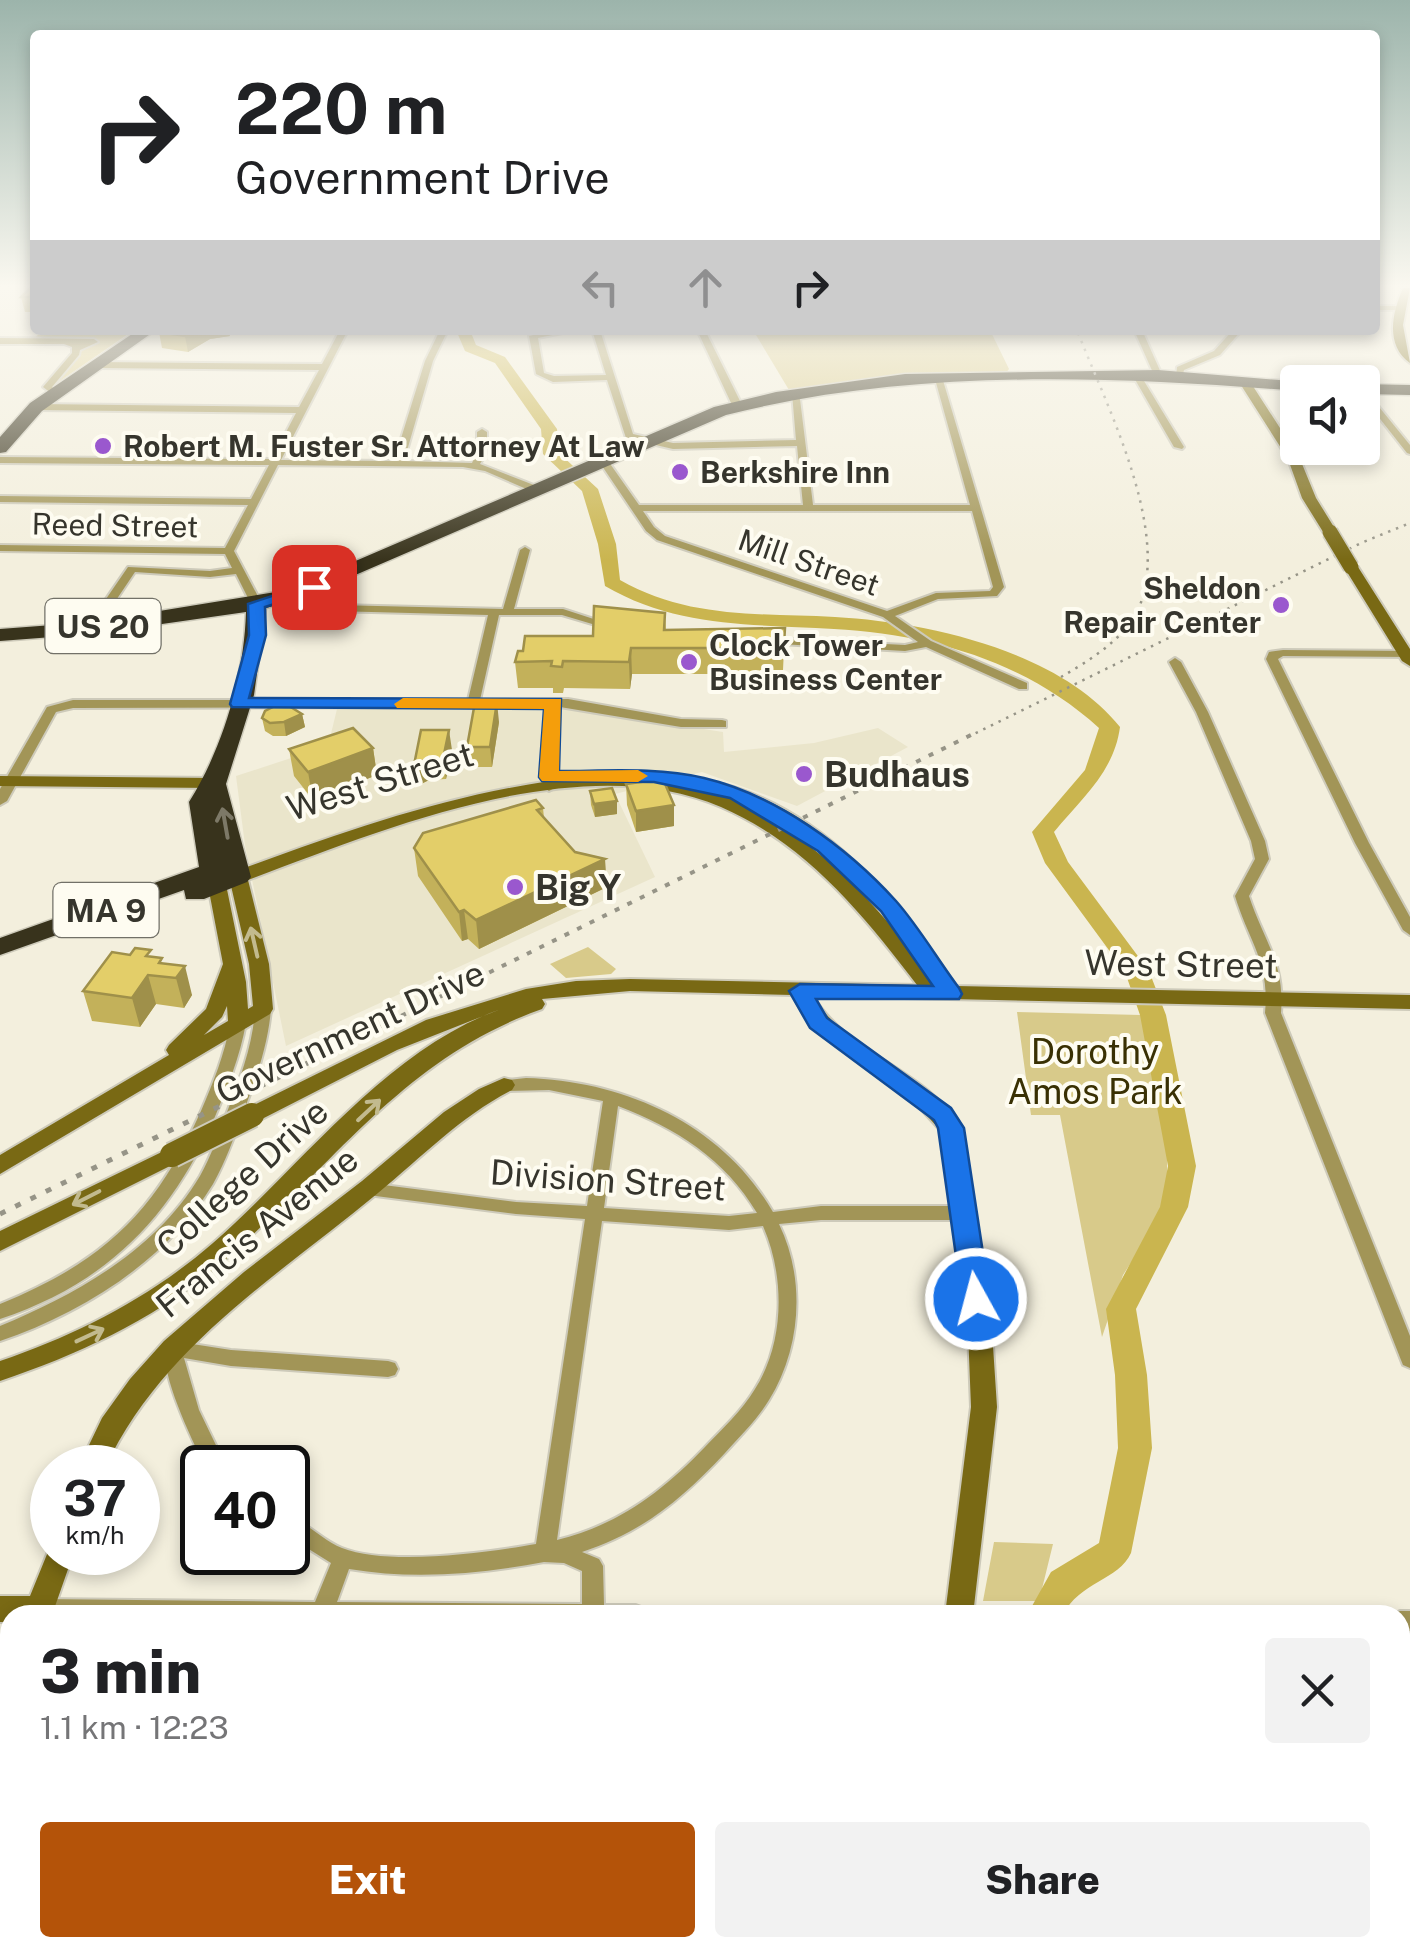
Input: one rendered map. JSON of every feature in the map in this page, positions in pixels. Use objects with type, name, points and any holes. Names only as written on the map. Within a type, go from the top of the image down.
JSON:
[{"type":"highway","points":[[1,449],[36,408],[76,379]]},
{"type":"highway","name":"US 20","points":[[0,635],[92,628],[256,604],[314,587],[737,405],[874,382],[933,379]]},
{"type":"highway","name":"US 20","points":[[1215,379],[1280,385]]},
{"type":"highway","points":[[1380,389],[1410,390]]},
{"type":"highway","points":[[225,874],[214,783],[257,635],[256,604]]},
{"type":"highway","name":"West Street","points":[[0,947],[225,874]]},
{"type":"highway","name":"West Street","points":[[0,962],[225,874]]},
{"type":"street","points":[[53,379],[47,388],[55,393]]},
{"type":"street","points":[[256,604],[229,551],[317,379]]},
{"type":"street","points":[[398,464],[423,379]]},
{"type":"street","points":[[611,379],[626,432],[646,442],[673,446],[802,443]]},
{"type":"street","points":[[725,379],[737,405]]},
{"type":"street","points":[[892,618],[936,596],[984,595],[997,590],[939,379]]},
{"type":"street","points":[[1139,379],[1179,447]]},
{"type":"street","points":[[1245,382],[1294,460],[1309,498],[1408,656]]},
{"type":"street","points":[[796,394],[808,508]]},
{"type":"street","points":[[36,408],[301,410]]},
{"type":"street","points":[[1380,412],[1410,451]]},
{"type":"street","points":[[475,465],[482,452],[482,432]]},
{"type":"street","points":[[1,449],[274,463],[475,465],[535,489]]},
{"type":"street","name":"Mill Street","points":[[599,462],[654,533],[680,546],[892,618],[926,643],[1023,686]]},
{"type":"street","points":[[0,499],[253,502]]},
{"type":"street","points":[[636,508],[975,508]]},
{"type":"street","name":"Reed Street","points":[[0,548],[229,551]]},
{"type":"street","points":[[473,703],[501,612],[526,550]]},
{"type":"street","points":[[92,628],[132,569],[210,574],[238,571]]},
{"type":"street","points":[[294,607],[572,613],[604,626],[618,626]]},
{"type":"street","points":[[755,640],[905,648],[926,643]]},
{"type":"street","points":[[1408,656],[1273,654],[1362,843],[1410,930]]},
{"type":"street","points":[[1175,662],[1202,712],[1258,841],[1262,859],[1242,896],[1248,922],[1262,946],[1275,986],[1274,1016],[1410,1360]]},
{"type":"street","points":[[549,782],[554,703]]},
{"type":"street","points":[[0,802],[6,782],[55,706],[554,703],[589,705],[681,723],[722,724]]},
{"type":"street","name":"West Street","points":[[225,874],[419,798],[478,784],[633,776],[682,780],[718,787],[755,802],[798,827],[853,870],[904,925],[942,994]]},
{"type":"street","points":[[6,782],[214,783]]},
{"type":"street","name":"West Street","points":[[549,782],[645,784],[690,790],[720,800],[787,838],[819,862],[854,893],[942,994],[1410,1002]]},
{"type":"street","points":[[0,1312],[49,1291],[127,1238],[163,1200],[198,1138],[226,1068],[238,1023],[225,874]]},
{"type":"street","points":[[0,1334],[54,1311],[104,1281],[150,1246],[204,1184],[258,1049],[263,1010],[259,964],[225,874]]},
{"type":"street","points":[[894,942],[902,968],[894,993]]},
{"type":"street","points":[[136,1083],[210,1019],[222,998],[231,963]]},
{"type":"street","name":"Government Drive","points":[[0,1242],[426,1028],[506,998],[578,986],[942,994]]},
{"type":"street","name":"College Drive","points":[[0,1372],[97,1332],[186,1278],[422,1062],[471,1028],[547,1001],[600,993],[691,989]]},
{"type":"street","points":[[800,991],[818,1023],[942,1114],[951,1128],[980,1331],[984,1407],[959,1605]]},
{"type":"street","points":[[0,1166],[263,1010]]},
{"type":"street","points":[[310,1538],[343,1558],[446,1564],[494,1562],[545,1553],[604,1535],[666,1500],[765,1391],[788,1318],[787,1280],[762,1204],[732,1165],[693,1134],[646,1109],[530,1082],[504,1086]]},
{"type":"street","name":"Francis Avenue","points":[[103,1445],[127,1401],[173,1349],[428,1139],[504,1086]]},
{"type":"street","points":[[545,1553],[611,1099]]},
{"type":"street","name":"Division Street","points":[[368,1189],[385,1194],[729,1223],[768,1217],[964,1213]]},
{"type":"street","points":[[204,1445],[180,1387],[173,1349],[231,1358],[388,1369]]},
{"type":"street","points":[[545,1553],[566,1554],[592,1566],[593,1605]]},
{"type":"street","points":[[324,1605],[343,1558]]},
{"type":"street","points":[[41,1605],[52,1575]]},
{"type":"shaded area","points":[[337,709],[575,709],[723,732],[724,752],[814,743],[878,728],[908,747],[797,806],[702,772],[615,794],[655,877],[286,1046],[245,845],[236,776],[328,746]]},
{"type":"green space","points":[[783,379],[862,379],[789,390]]},
{"type":"green space","points":[[588,947],[616,969],[611,974],[566,978],[550,964]]},
{"type":"green space","name":"Dorothy Amos Park","points":[[1017,1012],[1141,1015],[1167,1140],[1167,1189],[1159,1219],[1123,1275],[1102,1337],[1060,1115],[1031,1115]]},
{"type":"green space","points":[[994,1542],[1053,1544],[1039,1601],[983,1601]]},
{"type":"building","points":[[594,606],[665,613],[664,630],[785,628],[784,644],[760,644],[760,648],[631,648],[629,662],[563,661],[562,667],[551,666],[552,661],[515,662],[518,651],[523,651],[525,636],[593,636]]},
{"type":"building","points":[[475,702],[497,702],[490,747],[467,747]]},
{"type":"building","points":[[289,706],[302,714],[270,723],[262,718],[265,711]]},
{"type":"building","points":[[353,728],[373,748],[308,772],[289,749]]},
{"type":"building","points":[[421,730],[449,730],[443,759],[427,759],[414,765]]},
{"type":"building","points":[[663,779],[674,805],[636,811],[626,784]]},
{"type":"building","points":[[612,788],[617,801],[594,804],[590,791]]},
{"type":"building","name":"Big Y","points":[[536,800],[543,808],[537,810],[575,852],[605,859],[476,920],[464,910],[459,912],[414,848],[423,833]]},
{"type":"building","points":[[135,948],[151,950],[146,956],[162,958],[159,963],[185,966],[176,978],[148,975],[132,998],[83,991],[112,952],[130,955]]},
{"type":"waterway","points":[[514,379],[549,429],[551,454],[590,489],[607,544],[611,582],[636,597],[690,614],[748,621],[871,626],[945,640],[983,651],[1053,682],[1110,727],[1108,743],[1095,771],[1043,832],[1057,863],[1137,971],[1153,1015],[1182,1166],[1174,1207],[1121,1309],[1131,1375],[1135,1448],[1114,1553],[1063,1584],[1049,1605]]},
{"type":"railway","points":[[1061,677],[1126,628],[1140,605],[1147,574],[1141,503],[1097,379]]},
{"type":"railway","points":[[968,737],[1361,543],[1410,523]]},
{"type":"railway","points":[[326,1053],[973,734]]},
{"type":"railway","points":[[0,1214],[332,1051]]},
{"type":"slow traffic","points":[[403,704],[554,703],[549,777],[638,776]]},
{"type":"place","name":"Robert M. Fuster Sr. Attorney At Law","points":[[103,446]]},
{"type":"place","name":"Berkshire Inn","points":[[680,472]]},
{"type":"place","name":"Sheldon Repair Center","points":[[1281,605]]},
{"type":"place","name":"Clock Tower Business Center","points":[[689,662]]},
{"type":"place","name":"Budhaus","points":[[804,774]]},
{"type":"place","name":"Big Y","points":[[515,887]]},
{"type":"route","points":[[314,587],[256,604],[257,635],[239,704],[554,703],[549,777],[654,776],[738,794],[825,846],[888,906],[950,994],[800,991],[818,1023],[894,1076],[942,1114],[951,1128],[976,1299]]}]
